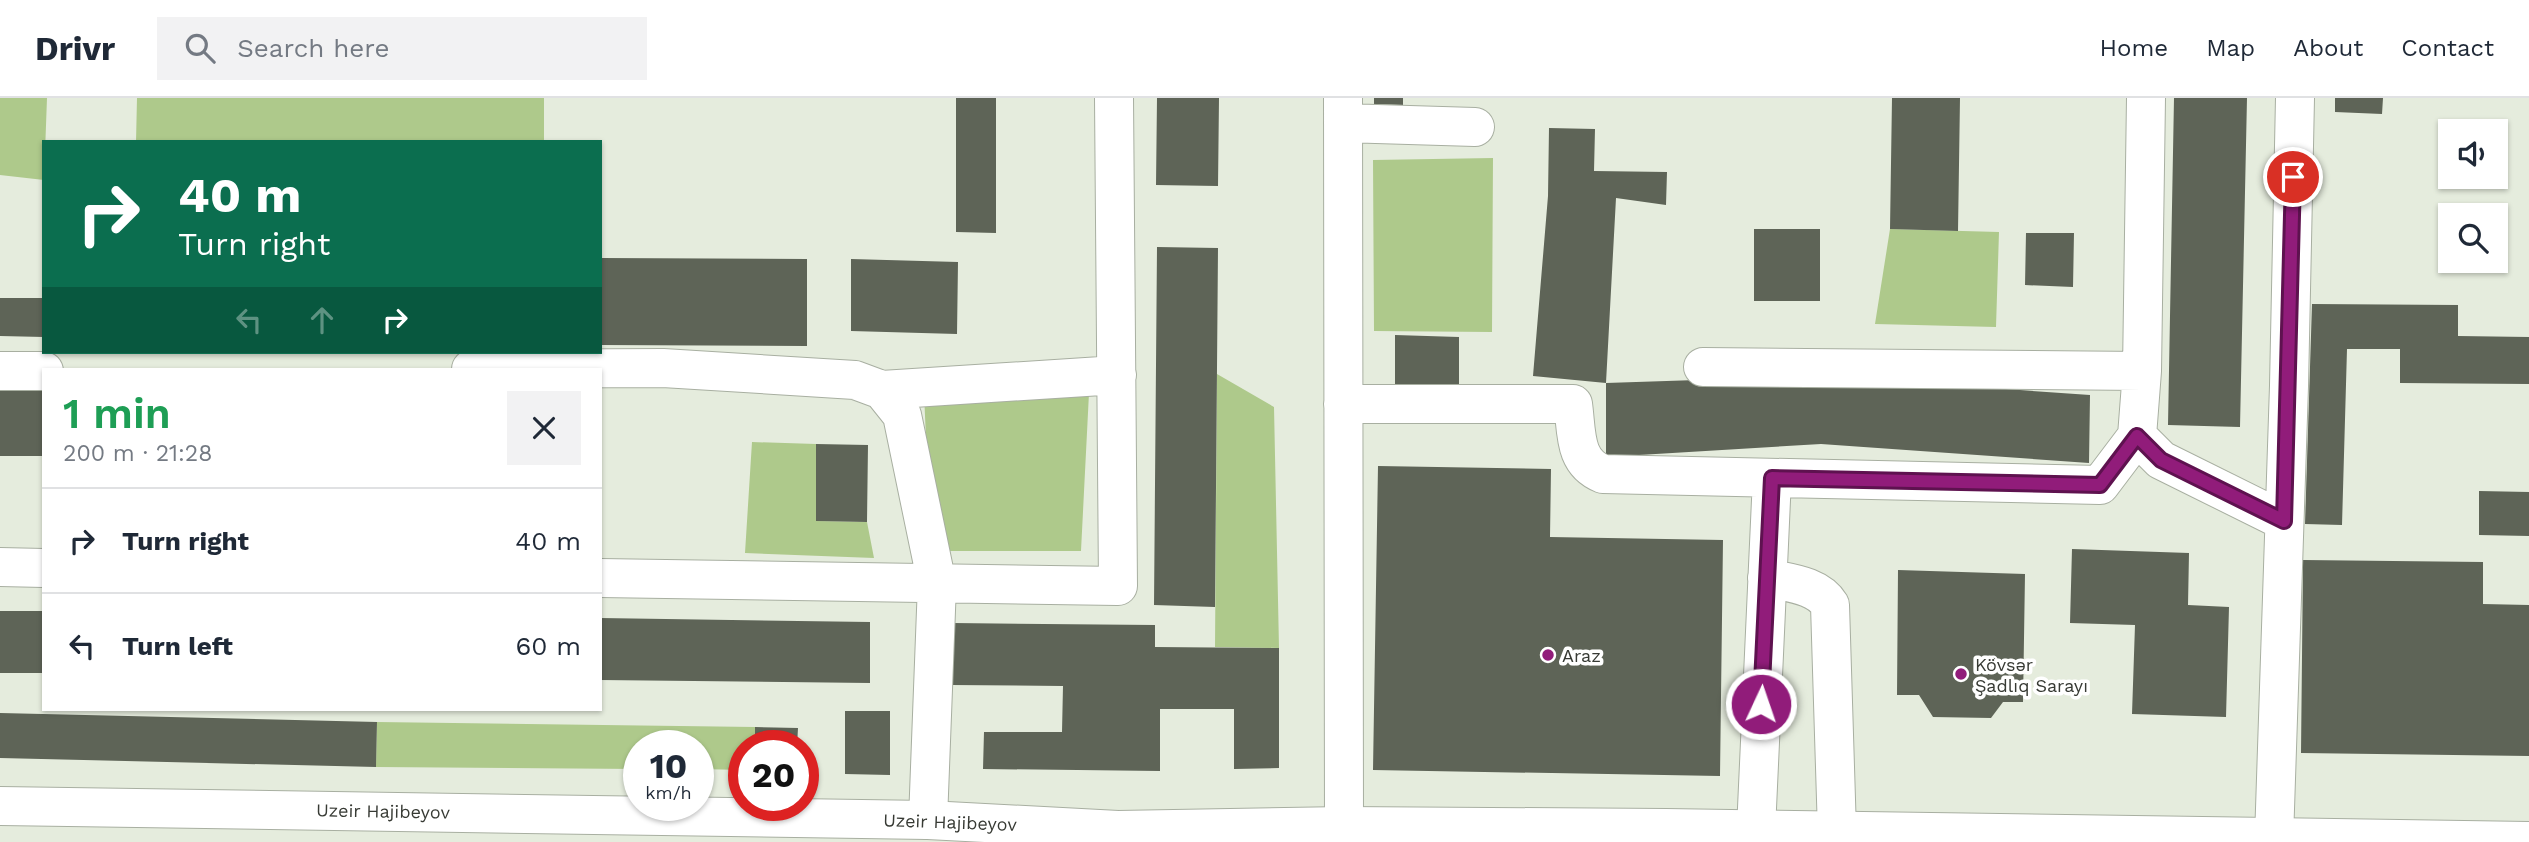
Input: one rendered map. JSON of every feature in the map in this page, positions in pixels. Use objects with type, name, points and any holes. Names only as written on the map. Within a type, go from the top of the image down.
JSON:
[{"type":"main road","points":[[602,578],[1118,586],[1114,98]]},
{"type":"main road","points":[[1343,404],[1573,404],[1579,454],[1589,469],[1603,474],[2100,485],[2137,436],[2142,370],[2146,98]]},
{"type":"main road","points":[[2274,839],[2295,98]]},
{"type":"main road","points":[[1344,826],[1343,110],[1475,127]]},
{"type":"main road","points":[[1703,367],[2142,370]]},
{"type":"main road","points":[[602,368],[663,368],[855,380],[882,390],[1117,375]]},
{"type":"main road","points":[[0,371],[42,371]]},
{"type":"main road","points":[[882,390],[902,415],[937,583],[928,820]]},
{"type":"main road","points":[[2137,436],[2161,460],[2284,521]]},
{"type":"main road","points":[[1772,478],[1767,578],[1794,834]]},
{"type":"main road","points":[[0,567],[42,568]]},
{"type":"main road","points":[[1767,578],[1815,590],[1824,596],[1830,605],[1794,834]]},
{"type":"main road","name":"Uzeir Hajibeyov","points":[[0,806],[928,820],[1118,830],[1344,826],[1892,838],[2529,841]]},
{"type":"green space","points":[[0,98],[47,98],[45,140],[42,140],[42,180],[0,175]]},
{"type":"green space","points":[[137,98],[544,98],[544,140],[136,140]]},
{"type":"green space","points":[[1493,158],[1492,332],[1374,331],[1373,160]]},
{"type":"green space","points":[[1890,229],[1999,232],[1996,327],[1875,324]]},
{"type":"green space","points":[[1217,374],[1274,407],[1279,648],[1215,647]]},
{"type":"green space","points":[[924,393],[1089,393],[1081,551],[931,551]]},
{"type":"green space","points":[[752,442],[816,444],[816,521],[867,522],[874,558],[745,553]]},
{"type":"green space","points":[[377,722],[755,727],[755,730],[728,730],[728,770],[714,769],[714,730],[623,730],[623,769],[376,767]]},
{"type":"building","points":[[956,98],[996,98],[996,233],[956,232]]},
{"type":"building","points":[[1157,98],[1219,98],[1218,186],[1156,185]]},
{"type":"building","points":[[1374,98],[1403,98],[1403,105],[1374,104]]},
{"type":"building","points":[[1892,98],[1960,98],[1958,231],[1890,229]]},
{"type":"building","points":[[2174,98],[2247,98],[2240,427],[2168,425]]},
{"type":"building","points":[[2335,98],[2383,98],[2382,114],[2335,112]]},
{"type":"building","points":[[1549,128],[1595,129],[1594,171],[1667,172],[1666,205],[1616,198],[1606,383],[1533,376],[1548,196]]},
{"type":"building","points":[[1754,229],[1820,229],[1820,301],[1754,301]]},
{"type":"building","points":[[2026,233],[2074,233],[2073,287],[2025,285]]},
{"type":"building","points":[[1157,247],[1218,248],[1215,607],[1154,605]]},
{"type":"building","points":[[602,258],[807,259],[807,346],[602,345]]},
{"type":"building","points":[[851,259],[958,262],[957,334],[851,331]]},
{"type":"building","points":[[0,298],[42,298],[42,337],[0,336]]},
{"type":"building","points":[[2312,304],[2458,305],[2458,336],[2529,337],[2529,384],[2400,383],[2400,349],[2347,349],[2342,525],[2305,524]]},
{"type":"building","points":[[1395,335],[1459,337],[1459,396],[1395,395]]},
{"type":"building","points":[[1822,376],[2090,395],[2089,463],[1821,444],[1606,457],[1606,383]]},
{"type":"building","points":[[0,378],[42,378],[42,456],[0,456]]},
{"type":"building","points":[[816,444],[868,445],[867,522],[816,521]]},
{"type":"building","name":"Araz","points":[[1378,466],[1551,469],[1550,537],[1723,540],[1720,776],[1373,770]]},
{"type":"building","points":[[2479,491],[2529,492],[2529,536],[2479,535]]},
{"type":"building","points":[[2072,549],[2189,553],[2188,605],[2229,607],[2226,717],[2132,714],[2135,625],[2070,623]]},
{"type":"building","points":[[2303,560],[2483,562],[2483,604],[2529,605],[2529,756],[2301,753]]},
{"type":"building","points":[[1898,570],[2025,574],[2023,702],[2003,702],[1991,718],[1933,717],[1919,695],[1897,695]]},
{"type":"building","points":[[0,611],[42,611],[42,673],[0,673]]},
{"type":"building","points":[[602,618],[870,622],[870,683],[602,680]]},
{"type":"building","points":[[952,623],[1155,625],[1155,647],[1279,648],[1279,768],[1234,769],[1234,709],[1160,709],[1160,771],[983,769],[984,732],[1062,732],[1063,686],[951,685]]},
{"type":"building","points":[[845,711],[890,711],[890,775],[845,774]]},
{"type":"building","points":[[0,713],[377,722],[376,767],[0,758]]},
{"type":"building","points":[[755,727],[798,728],[798,730],[755,730]]},
{"type":"place","name":"Araz","points":[[1548,655]]},
{"type":"place","name":"Kövsər Şadlıq Sarayı","points":[[1961,674]]},
{"type":"route","points":[[1761,704],[1772,478],[2100,485],[2137,436],[2161,460],[2284,521],[2293,177]]}]
